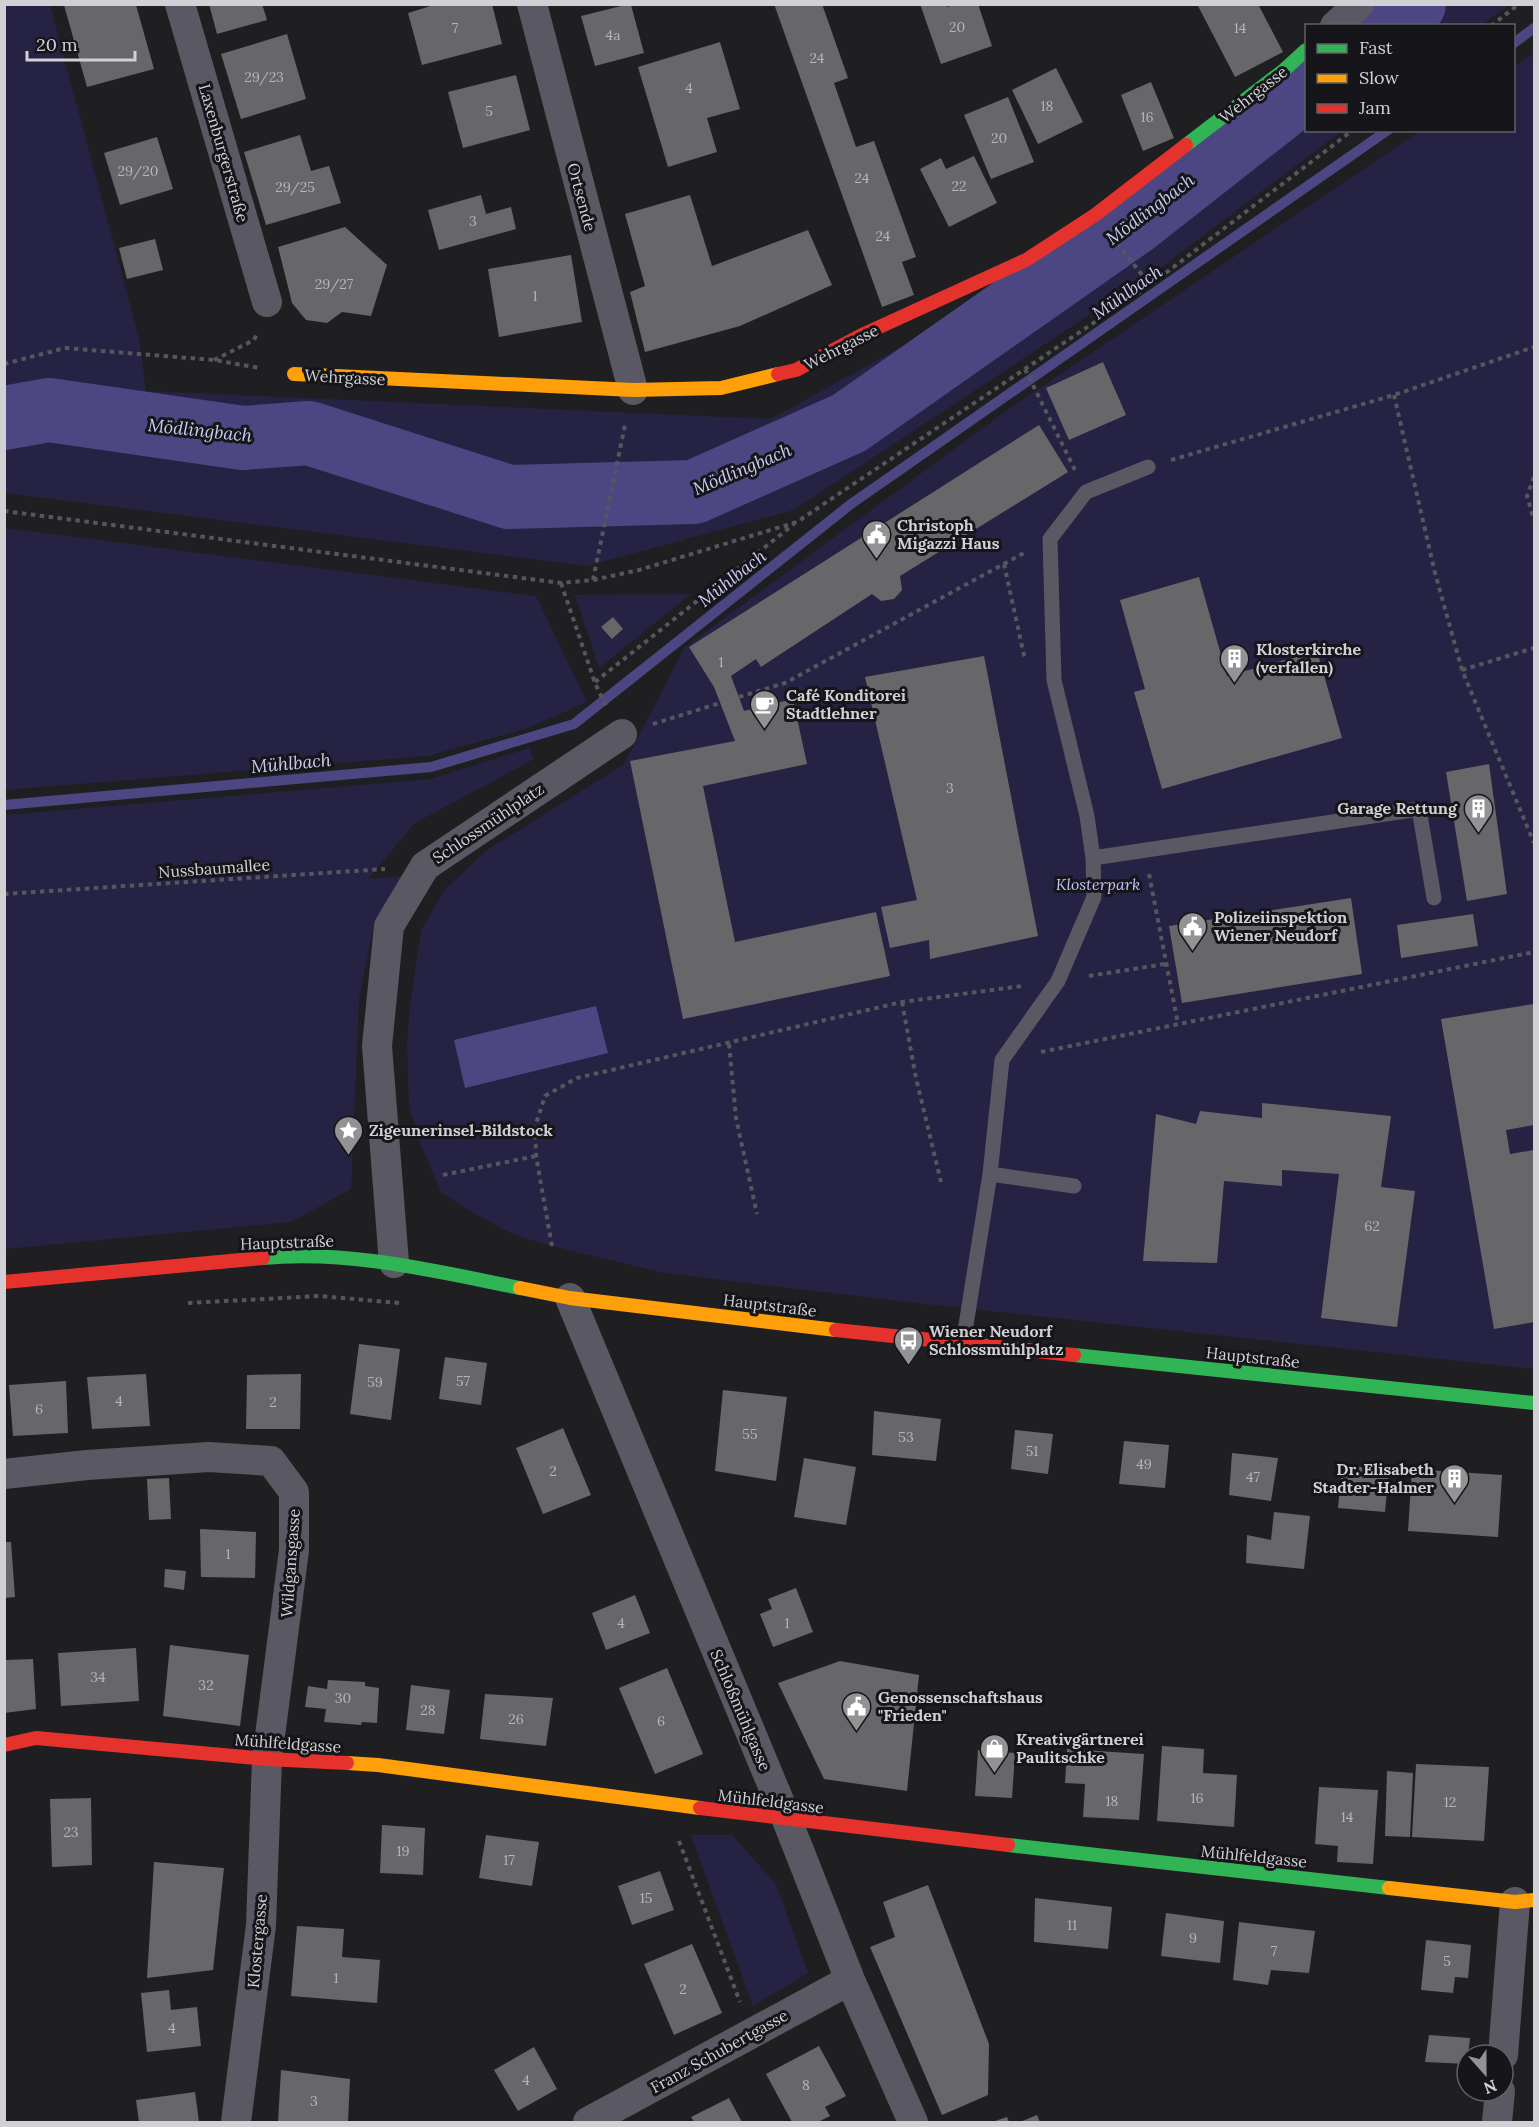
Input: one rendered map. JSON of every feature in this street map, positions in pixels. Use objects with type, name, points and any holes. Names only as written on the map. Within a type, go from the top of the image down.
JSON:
[{"type":"street","name":"Laxenburgerstraße","points":[[180,4],[267,302]]},
{"type":"street","name":"Ortsende","points":[[532,4],[633,390]]},
{"type":"street","points":[[1337,24],[1359,4]]},
{"type":"street","name":"Wehrgasse","points":[[294,374],[633,390],[721,388],[796,370],[864,334],[1026,260],[1095,215],[1305,51]]},
{"type":"street","name":"Schlossmühlplatz","points":[[394,1263],[377,1046],[389,926],[425,866],[622,734]]},
{"type":"street","name":"Hauptstraße","points":[[4,1282],[273,1257],[334,1256],[394,1263],[570,1298],[963,1344],[1534,1402]]},
{"type":"street","name":"Schloßmühlgasse","points":[[570,1298],[787,1820],[850,1980],[913,2122]]},
{"type":"street","name":"Wildgansgasse","points":[[4,1474],[87,1465],[209,1457],[271,1461],[294,1492],[294,1550],[267,1759]]},
{"type":"street","name":"Mühlfeldgasse","points":[[4,1745],[36,1738],[267,1759],[378,1765],[787,1820],[1525,1901]]},
{"type":"street","name":"Klostergasse","points":[[236,2122],[261,1925],[267,1759]]},
{"type":"street","points":[[1505,2043],[1525,1901]]},
{"type":"street","name":"Franz Schubertgasse","points":[[588,2122],[850,1980]]},
{"type":"street","points":[[1497,2122],[1499,2103]]},
{"type":"lane","points":[[963,1344],[990,1174],[1002,1060],[1058,981],[1094,897],[1093,858],[1087,816],[1054,680],[1050,539],[1086,492],[1148,467]]},
{"type":"lane","points":[[1093,858],[1419,809],[1434,898]]},
{"type":"lane","points":[[990,1174],[1074,1186]]},
{"type":"path","points":[[1494,24],[1519,4]]},
{"type":"path","points":[[595,683],[796,522],[1150,285],[1350,132]]},
{"type":"path","points":[[1135,265],[1150,285]]},
{"type":"path","points":[[214,360],[254,340]]},
{"type":"path","points":[[1148,467],[1394,395],[1534,347]]},
{"type":"path","points":[[4,364],[65,348],[214,360],[294,374]]},
{"type":"path","points":[[1025,369],[1086,492]]},
{"type":"path","points":[[1394,395],[1435,573],[1462,670],[1534,843]]},
{"type":"path","points":[[593,580],[626,420]]},
{"type":"path","points":[[1534,477],[1527,496],[1534,520]]},
{"type":"path","points":[[4,511],[561,583],[593,580],[639,570],[796,522]]},
{"type":"path","points":[[739,697],[785,683],[1050,539]]},
{"type":"path","points":[[1004,564],[1027,665]]},
{"type":"path","points":[[561,583],[595,683],[607,707]]},
{"type":"path","points":[[1462,670],[1534,648]]},
{"type":"path","points":[[622,734],[720,703]]},
{"type":"path","points":[[1144,850],[1178,1024]]},
{"type":"path","name":"Nussbaumallee","points":[[4,894],[425,866]]},
{"type":"path","points":[[1002,1060],[1534,952]]},
{"type":"path","points":[[552,1246],[536,1156],[535,1127],[545,1096],[577,1078],[902,1002],[1166,964]]},
{"type":"path","points":[[902,1002],[916,1078],[941,1182]]},
{"type":"path","points":[[729,1044],[736,1118],[757,1214]]},
{"type":"path","points":[[443,1175],[536,1156]]},
{"type":"path","points":[[180,1304],[320,1296],[410,1303]]},
{"type":"path","points":[[665,1804],[751,2034]]},
{"type":"green space","points":[[1389,4],[1509,5],[1482,24],[1371,24],[1372,20]]},
{"type":"green space","points":[[5,5],[50,5],[139,338],[146,391],[771,419],[1052,263],[1077,274],[1305,110],[1305,132],[1341,132],[1163,266],[794,510],[587,566],[5,493]]},
{"type":"green space","name":"Klosterpark","points":[[1534,53],[1534,1369],[925,1304],[664,1273],[515,1235],[473,1213],[442,1193],[422,1148],[409,1106],[407,1042],[421,930],[445,889],[486,851],[624,764],[685,647],[1010,408],[1419,132],[1515,132],[1515,66]]},
{"type":"green space","points":[[5,528],[536,596],[587,702],[528,728],[428,756],[5,790]]},
{"type":"green space","points":[[691,594],[599,668],[575,595]]},
{"type":"green space","points":[[529,748],[534,759],[415,823],[368,879],[406,876],[375,919],[359,999],[351,1189],[291,1222],[5,1249],[5,815],[431,779]]},
{"type":"green space","points":[[691,1835],[732,1835],[776,1884],[808,1973],[753,2006]]},
{"type":"shaded area","points":[[596,1006],[608,1053],[465,1088],[454,1040]]},
{"type":"building","points":[[209,4],[262,4],[267,20],[217,34]]},
{"type":"building","points":[[437,4],[492,4],[502,44],[422,65],[408,13]]},
{"type":"building","points":[[774,4],[822,4],[848,78],[834,83],[856,147],[874,141],[916,257],[902,262],[914,295],[882,307]]},
{"type":"building","points":[[920,4],[946,4],[947,7],[955,4],[978,4],[992,46],[941,64]]},
{"type":"building","points":[[1197,4],[1258,4],[1283,52],[1235,77]]},
{"type":"building","points":[[64,5],[136,5],[154,69],[87,87]]},
{"type":"building","points":[[631,5],[644,53],[595,66],[581,16]]},
{"type":"building","points":[[287,34],[306,99],[241,119],[221,54]]},
{"type":"building","points":[[720,42],[740,109],[707,118],[717,152],[668,167],[638,67]]},
{"type":"building","points":[[1056,68],[1083,122],[1038,144],[1012,90]]},
{"type":"building","points":[[516,75],[530,130],[463,148],[448,92]]},
{"type":"building","points":[[1151,82],[1174,138],[1143,151],[1121,95]]},
{"type":"building","points":[[1008,97],[1034,162],[991,179],[964,115]]},
{"type":"building","points":[[300,135],[311,171],[329,166],[341,203],[266,225],[244,152]]},
{"type":"building","points":[[157,137],[173,189],[120,205],[104,153]]},
{"type":"building","points":[[974,156],[997,203],[949,227],[920,169],[941,158],[946,169]]},
{"type":"building","points":[[481,195],[486,214],[511,207],[516,229],[439,250],[428,210]]},
{"type":"building","points":[[690,195],[712,266],[808,230],[832,285],[740,326],[645,352],[630,292],[645,286],[625,214]]},
{"type":"building","points":[[345,227],[387,265],[371,316],[342,312],[327,323],[306,320],[292,303],[278,247]]},
{"type":"building","points":[[155,239],[163,270],[127,279],[119,248]]},
{"type":"building","points":[[571,255],[582,322],[499,337],[488,269]]},
{"type":"building","points":[[1103,362],[1126,415],[1069,440],[1046,388]]},
{"type":"building","points":[[1039,425],[1068,472],[900,576],[902,590],[894,599],[881,601],[872,594],[761,667],[756,659],[731,676],[744,711],[793,699],[807,764],[703,786],[735,942],[876,912],[890,976],[683,1019],[630,761],[735,741],[714,687],[689,647]]},
{"type":"building","name":"Klosterkirche (verfallen)","points":[[1199,577],[1227,676],[1317,651],[1342,738],[1162,789],[1134,692],[1145,689],[1120,600]]},
{"type":"building","points":[[613,617],[623,629],[612,639],[601,627]]},
{"type":"building","points":[[984,656],[1038,936],[930,959],[929,940],[890,948],[881,907],[917,900],[865,677]]},
{"type":"building","name":"Garage Rettung","points":[[1489,764],[1507,894],[1467,901],[1446,772]]},
{"type":"building","points":[[1351,898],[1362,974],[1182,1003],[1169,926]]},
{"type":"building","points":[[1473,914],[1478,946],[1401,958],[1397,925]]},
{"type":"building","points":[[1534,1004],[1534,1125],[1506,1130],[1510,1154],[1534,1150],[1534,1322],[1494,1329],[1441,1019]]},
{"type":"building","points":[[1262,1103],[1391,1116],[1381,1187],[1415,1191],[1397,1327],[1321,1318],[1339,1174],[1282,1170],[1282,1186],[1224,1181],[1217,1263],[1143,1261],[1156,1114],[1196,1124],[1200,1111],[1262,1118]]},
{"type":"building","points":[[359,1344],[400,1349],[391,1420],[350,1414]]},
{"type":"building","points":[[445,1357],[487,1363],[481,1405],[439,1399]]},
{"type":"building","points":[[146,1374],[150,1426],[92,1429],[87,1377]]},
{"type":"building","points":[[301,1374],[300,1429],[246,1429],[247,1375]]},
{"type":"building","points":[[66,1381],[68,1433],[13,1436],[9,1385]]},
{"type":"building","points":[[723,1390],[787,1397],[776,1481],[715,1471]]},
{"type":"building","points":[[874,1411],[941,1419],[936,1461],[872,1455]]},
{"type":"building","points":[[563,1428],[591,1495],[543,1514],[516,1448]]},
{"type":"building","points":[[1015,1430],[1053,1434],[1048,1474],[1011,1469]]},
{"type":"building","points":[[1124,1441],[1169,1445],[1165,1488],[1119,1484]]},
{"type":"building","points":[[1232,1453],[1278,1458],[1271,1501],[1229,1495]]},
{"type":"building","points":[[804,1458],[856,1467],[846,1525],[794,1517]]},
{"type":"building","points":[[1342,1465],[1389,1470],[1385,1512],[1338,1508]]},
{"type":"building","name":"Dr. Elisabeth Stadter-Halmer","points":[[1412,1469],[1502,1475],[1498,1537],[1408,1531]]},
{"type":"building","points":[[169,1478],[171,1519],[149,1520],[147,1479]]},
{"type":"building","points":[[1274,1512],[1310,1516],[1304,1569],[1246,1563],[1247,1535],[1271,1540]]},
{"type":"building","points":[[200,1529],[256,1532],[255,1578],[201,1577]]},
{"type":"building","points":[[4,1542],[11,1542],[15,1597],[4,1598]]},
{"type":"building","points":[[165,1569],[186,1571],[184,1590],[164,1587]]},
{"type":"building","points":[[796,1588],[813,1632],[773,1647],[760,1614],[772,1609],[768,1599]]},
{"type":"building","points":[[635,1595],[650,1633],[606,1650],[592,1613]]},
{"type":"building","points":[[170,1645],[249,1655],[240,1726],[163,1716]]},
{"type":"building","points":[[136,1648],[139,1701],[61,1706],[58,1653]]},
{"type":"building","points":[[33,1659],[36,1709],[4,1713],[4,1660]]},
{"type":"building","name":"Genossenschaftshaus \"Frieden\"","points":[[840,1661],[919,1675],[907,1791],[824,1779],[778,1683]]},
{"type":"building","points":[[667,1668],[703,1754],[655,1774],[619,1688]]},
{"type":"building","points":[[328,1680],[365,1682],[365,1686],[379,1688],[377,1723],[362,1722],[361,1725],[324,1722],[326,1709],[305,1707],[308,1686],[327,1689]]},
{"type":"building","points":[[411,1685],[450,1690],[444,1734],[406,1730]]},
{"type":"building","points":[[485,1694],[553,1698],[546,1746],[480,1739]]},
{"type":"building","points":[[1162,1746],[1204,1749],[1203,1773],[1237,1775],[1234,1827],[1157,1821]]},
{"type":"building","points":[[1067,1749],[1144,1754],[1139,1820],[1083,1817],[1085,1784],[1065,1783]]},
{"type":"building","name":"Kreativgärtnerei Paulitschke","points":[[978,1750],[1015,1753],[1012,1798],[975,1796]]},
{"type":"building","points":[[1416,1764],[1489,1767],[1484,1841],[1412,1837]]},
{"type":"building","points":[[1387,1771],[1413,1773],[1410,1837],[1385,1836]]},
{"type":"building","points":[[1319,1787],[1378,1790],[1373,1864],[1337,1862],[1338,1846],[1315,1844]]},
{"type":"building","points":[[91,1798],[92,1865],[52,1867],[50,1799]]},
{"type":"building","points":[[382,1825],[425,1828],[423,1875],[380,1873]]},
{"type":"building","points":[[486,1835],[539,1842],[532,1886],[479,1878]]},
{"type":"building","points":[[154,1862],[224,1868],[213,1970],[147,1978]]},
{"type":"building","points":[[660,1871],[674,1910],[632,1925],[618,1886]]},
{"type":"building","points":[[928,1885],[989,2044],[988,2095],[942,2115],[870,1947],[895,1937],[883,1902]]},
{"type":"building","points":[[1035,1898],[1112,1907],[1108,1949],[1034,1942]]},
{"type":"building","points":[[1166,1913],[1224,1921],[1220,1963],[1161,1956]]},
{"type":"building","points":[[1239,1922],[1315,1931],[1309,1973],[1271,1970],[1268,1985],[1233,1980]]},
{"type":"building","points":[[297,1926],[344,1929],[342,1957],[380,1960],[377,2003],[291,1996]]},
{"type":"building","points":[[1426,1940],[1471,1945],[1468,1978],[1455,1977],[1453,1993],[1421,1990]]},
{"type":"building","points":[[692,1944],[722,2013],[674,2035],[644,1964]]},
{"type":"building","points":[[169,1990],[171,2010],[197,2007],[201,2046],[147,2052],[141,1993]]},
{"type":"building","points":[[1429,2035],[1470,2038],[1469,2043],[1455,2043],[1455,2063],[1425,2062]]},
{"type":"building","points":[[819,2046],[846,2096],[825,2107],[830,2116],[818,2122],[792,2122],[766,2074]]},
{"type":"building","points":[[534,2047],[557,2089],[518,2111],[494,2070]]},
{"type":"building","points":[[281,2070],[350,2079],[348,2122],[278,2122]]},
{"type":"building","points":[[195,2092],[199,2122],[139,2122],[136,2100]]},
{"type":"building","points":[[729,2098],[742,2122],[694,2122],[691,2117]]},
{"type":"building","points":[[1037,2115],[1040,2122],[1020,2122]]},
{"type":"building","points":[[1007,2117],[1009,2122],[992,2122]]},
{"type":"waterway","name":"Mödlingbach","points":[[1389,24],[1414,4]]},
{"type":"waterway","name":"Mühlbach","points":[[1515,42],[1534,28]]},
{"type":"waterway","name":"Mödlingbach","points":[[4,418],[49,410],[243,438],[309,433],[509,497],[694,492],[849,423],[1134,223],[1305,89]]},
{"type":"waterway","name":"Mühlbach","points":[[4,805],[431,767],[574,724],[851,504],[1385,132]]},
{"type":"traffic: fast","points":[[1186,145],[1284,70],[1305,51]]},
{"type":"traffic: fast","points":[[263,1258],[296,1256],[360,1259],[520,1288]]},
{"type":"traffic: fast","points":[[1074,1355],[1534,1403]]},
{"type":"traffic: fast","points":[[1008,1845],[1389,1888]]},
{"type":"traffic: slow","points":[[294,374],[633,390],[721,388],[778,374]]},
{"type":"traffic: slow","points":[[520,1288],[570,1298],[836,1330]]},
{"type":"traffic: slow","points":[[347,1763],[378,1765],[700,1808]]},
{"type":"traffic: slow","points":[[1389,1888],[1515,1902],[1534,1900]]},
{"type":"traffic: jam","points":[[778,374],[796,370],[864,334],[1026,260],[1095,215],[1186,145]]},
{"type":"traffic: jam","points":[[4,1282],[263,1258]]},
{"type":"traffic: jam","points":[[836,1330],[1074,1355]]},
{"type":"traffic: jam","points":[[4,1745],[36,1738],[267,1759],[347,1763]]},
{"type":"traffic: jam","points":[[700,1808],[1008,1845]]},
{"type":"place","name":"Christoph Migazzi Haus","points":[[876,560]]},
{"type":"place","name":"Klosterkirche (verfallen)","points":[[1235,684]]},
{"type":"place","name":"Café Konditorei Stadtlehner","points":[[765,730]]},
{"type":"place","name":"Garage Rettung","points":[[1478,834]]},
{"type":"place","name":"Polizeiinspektion Wiener Neudorf","points":[[1193,952]]},
{"type":"place","name":"Zigeunerinsel-Bildstock","points":[[348,1156]]},
{"type":"place","name":"Wiener Neudorf Schlossmühlplatz","points":[[908,1366]]},
{"type":"place","name":"Dr. Elisabeth Stadter-Halmer","points":[[1455,1504]]},
{"type":"place","name":"Genossenschaftshaus \"Frieden\"","points":[[857,1732]]},
{"type":"place","name":"Kreativgärtnerei Paulitschke","points":[[995,1774]]}]
